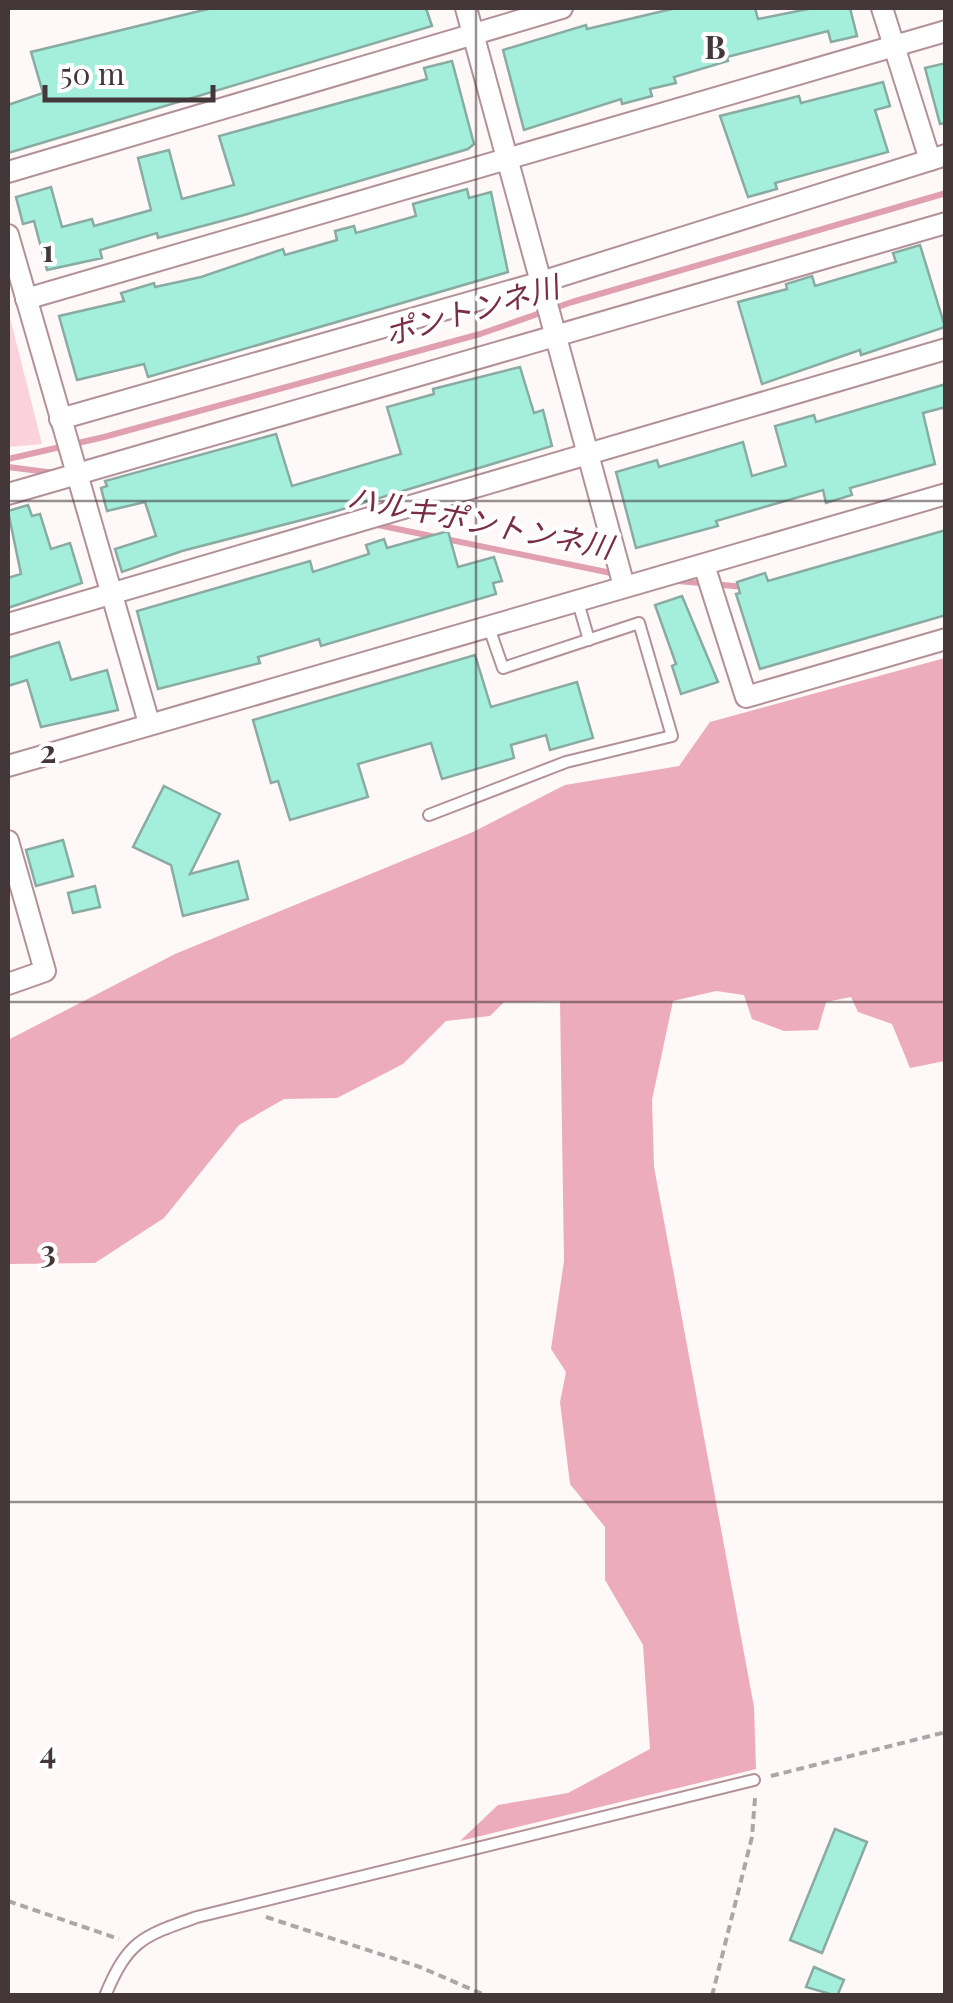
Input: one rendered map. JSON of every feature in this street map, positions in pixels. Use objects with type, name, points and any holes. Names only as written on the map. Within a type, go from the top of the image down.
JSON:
[{"type":"street","points":[[466,8],[508,157],[539,290],[624,586]]},
{"type":"street","points":[[8,172],[562,8]]},
{"type":"street","points":[[62,426],[539,290],[938,157],[882,8]]},
{"type":"street","points":[[26,298],[946,31]]},
{"type":"street","points":[[8,494],[75,467],[945,223]]},
{"type":"street","points":[[8,236],[149,723]]},
{"type":"street","points":[[8,624],[946,350]]},
{"type":"street","points":[[8,766],[946,494]]},
{"type":"street","points":[[704,565],[746,697],[946,639]]},
{"type":"street","points":[[8,841],[45,972],[8,984]]},
{"type":"lane","points":[[577,600],[588,640]]},
{"type":"lane","points":[[430,816],[566,762],[672,736],[639,623],[503,668],[488,625]]},
{"type":"lane","points":[[105,1996],[140,1937],[236,1908],[754,1780]]},
{"type":"path","points":[[712,1996],[752,1838],[754,1780],[946,1732]]},
{"type":"path","points":[[8,1901],[115,1934],[129,1950]]},
{"type":"path","points":[[236,1908],[420,1967],[487,1996]]},
{"type":"shaded area","points":[[8,310],[42,444],[8,447]]},
{"type":"shaded area","points":[[945,658],[945,1061],[910,1068],[892,1024],[858,1012],[851,997],[826,1002],[818,1030],[784,1031],[752,1019],[744,995],[716,991],[673,1001],[652,1100],[654,1167],[754,1707],[756,1769],[460,1841],[498,1805],[568,1793],[650,1749],[643,1645],[605,1580],[605,1527],[570,1484],[560,1402],[566,1372],[551,1349],[564,1261],[560,1001],[504,1002],[490,1016],[446,1021],[403,1064],[337,1098],[284,1099],[239,1125],[164,1218],[95,1263],[8,1264],[8,1040],[175,954],[473,832],[565,785],[679,766],[710,722]]},
{"type":"building","points":[[212,8],[426,8],[432,26],[8,153],[8,105],[43,93],[31,52]]},
{"type":"building","points":[[676,8],[755,8],[758,19],[813,8],[850,8],[857,36],[831,42],[828,31],[727,57],[728,61],[674,77],[676,83],[650,89],[652,96],[622,104],[621,99],[524,130],[503,50],[586,25],[587,29]]},
{"type":"building","points":[[452,61],[474,144],[468,149],[244,215],[158,238],[157,233],[100,250],[102,258],[47,270],[34,221],[23,224],[16,197],[51,187],[62,227],[92,219],[94,226],[151,210],[138,158],[169,150],[182,199],[234,185],[219,136],[427,79],[424,68]]},
{"type":"building","points":[[946,63],[946,123],[940,124],[925,68]]},
{"type":"building","points":[[883,82],[890,106],[875,110],[888,152],[775,183],[777,189],[748,197],[720,116],[799,96],[801,103]]},
{"type":"building","points":[[467,189],[469,198],[491,192],[508,272],[148,377],[144,364],[77,380],[59,316],[124,301],[121,293],[154,283],[155,287],[201,277],[283,249],[285,255],[337,240],[335,231],[354,226],[356,233],[416,216],[413,204]]},
{"type":"building","points":[[920,245],[945,327],[861,355],[860,350],[762,384],[738,302],[787,289],[786,284],[812,276],[815,286],[896,262],[893,253]]},
{"type":"building","points":[[520,367],[534,413],[543,410],[552,446],[333,512],[182,551],[122,572],[115,549],[156,536],[145,502],[107,511],[101,488],[107,486],[105,481],[276,434],[292,486],[401,454],[387,407],[434,394],[433,389]]},
{"type":"building","points":[[946,384],[946,407],[923,413],[935,464],[850,488],[852,495],[826,503],[823,490],[716,521],[718,526],[636,548],[616,472],[657,460],[659,467],[743,442],[752,476],[786,466],[775,426],[814,415],[816,422]]},
{"type":"building","points":[[28,505],[32,516],[40,514],[51,549],[70,543],[82,583],[8,608],[8,578],[21,574],[8,511]]},
{"type":"building","points":[[946,530],[946,615],[760,669],[736,594],[740,593],[737,582],[765,573],[768,581]]},
{"type":"building","points":[[448,531],[458,567],[494,557],[502,581],[493,583],[496,594],[321,646],[319,639],[258,657],[260,663],[158,689],[137,611],[310,561],[313,572],[369,554],[366,545],[384,539],[387,548]]},
{"type":"building","points":[[682,596],[718,682],[681,694],[672,666],[676,664],[655,605]]},
{"type":"building","points":[[59,642],[71,680],[107,670],[118,710],[41,727],[27,680],[8,686],[8,658]]},
{"type":"building","points":[[475,655],[491,707],[577,682],[593,738],[550,750],[546,735],[511,745],[514,758],[442,779],[431,743],[358,764],[368,797],[290,820],[278,781],[271,783],[253,720]]},
{"type":"building","points":[[164,786],[220,814],[190,874],[238,861],[248,899],[183,916],[171,865],[133,847]]},
{"type":"building","points":[[63,840],[73,876],[36,886],[26,850]]},
{"type":"building","points":[[95,886],[100,907],[73,913],[68,893]]},
{"type":"building","points":[[835,1829],[867,1842],[822,1953],[790,1940]]},
{"type":"building","points":[[814,1967],[844,1980],[837,1996],[806,1987]]},
{"type":"waterway","name":"ポントンネ川","points":[[8,459],[104,437],[480,334],[572,302],[946,193]]},
{"type":"waterway","name":"ハルキポントンネ川","points":[[8,467],[55,473]]},
{"type":"waterway","name":"ハルキポントンネ川","points":[[373,524],[616,574]]},
{"type":"waterway","name":"ハルキポントンネ川","points":[[678,581],[745,587]]}]
